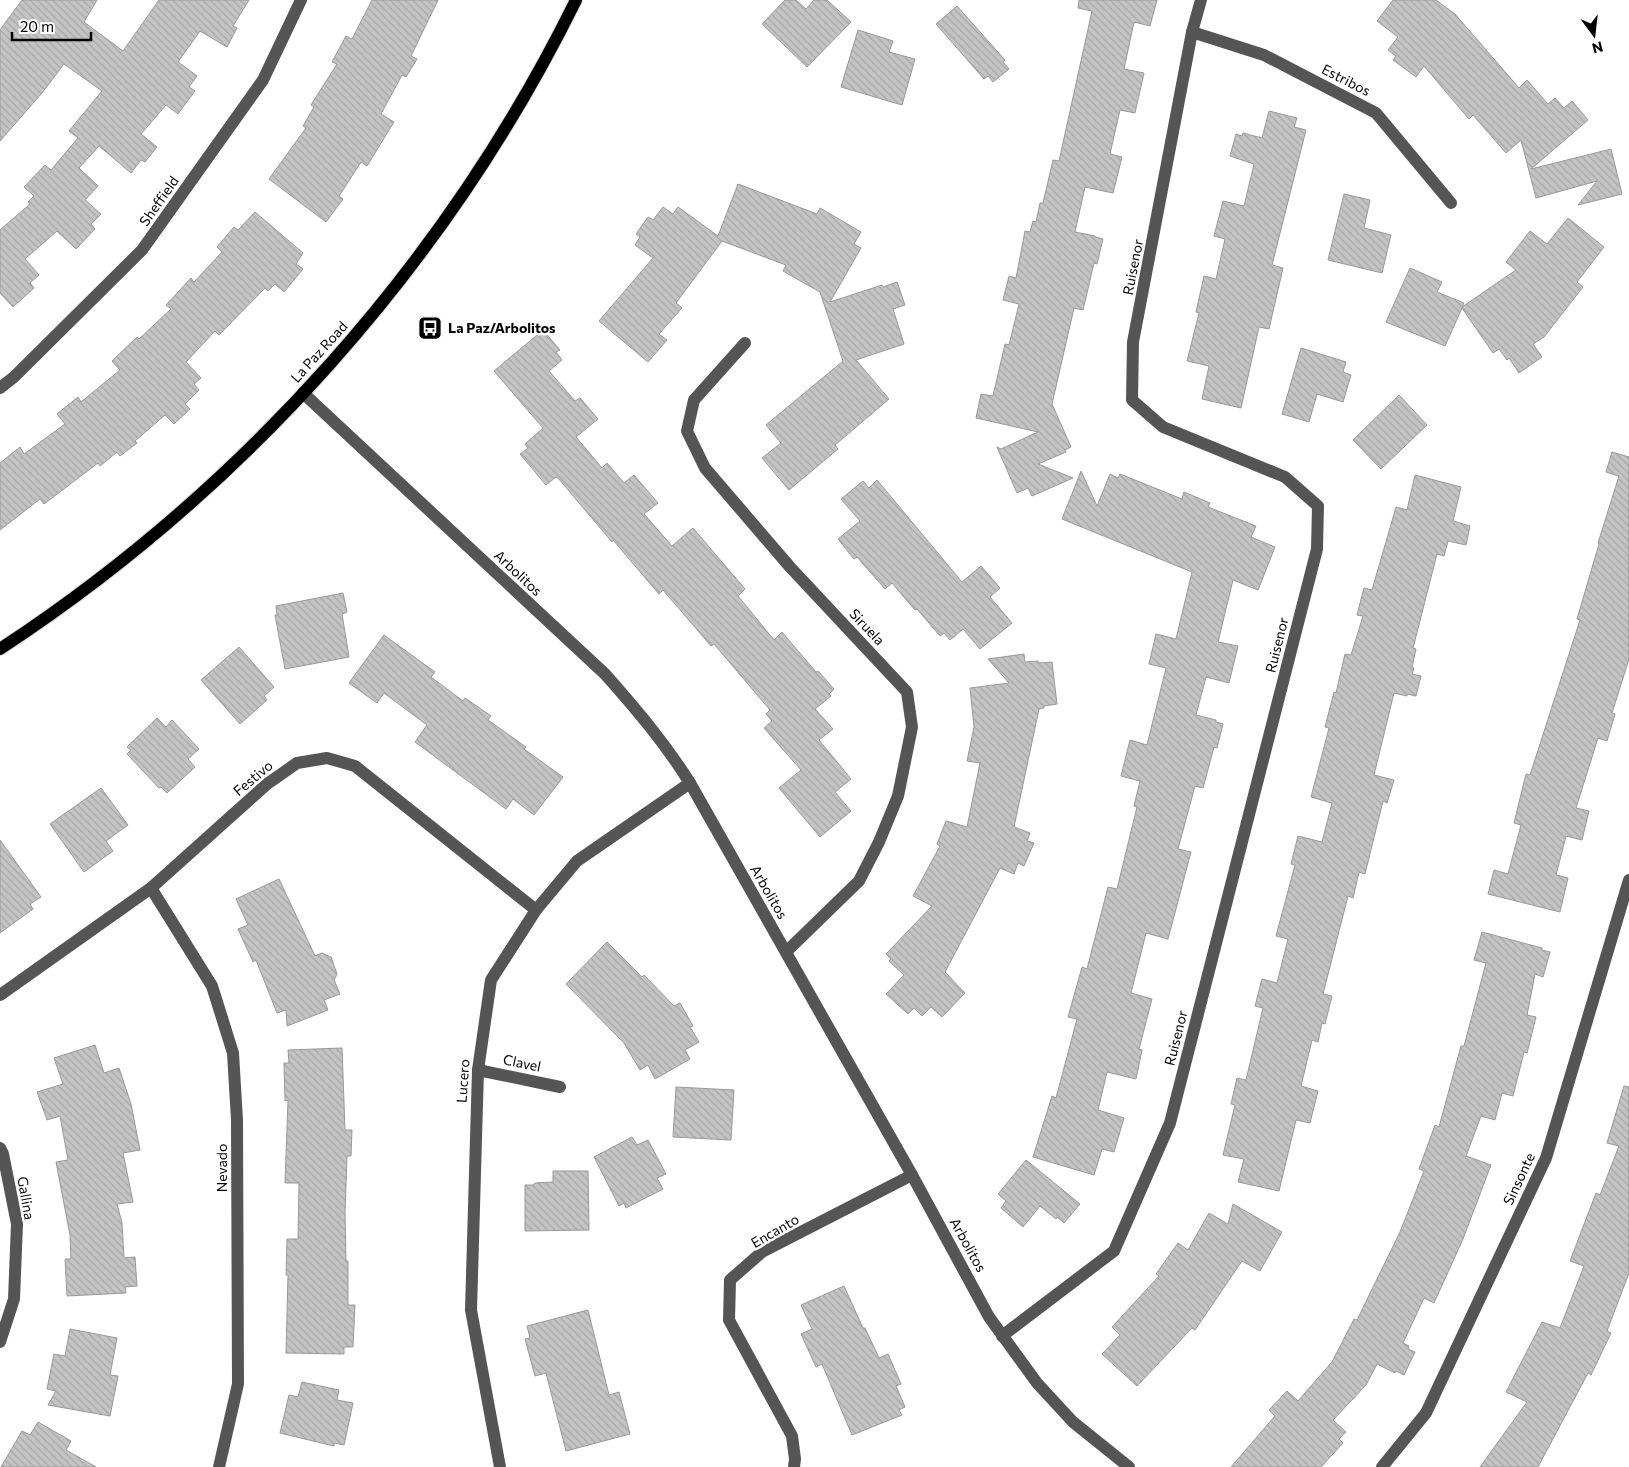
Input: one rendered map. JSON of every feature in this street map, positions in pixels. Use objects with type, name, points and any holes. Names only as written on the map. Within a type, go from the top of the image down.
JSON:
[{"type":"main road","name":"La Paz Road","points":[[0,649],[109,571],[155,534],[226,471],[335,358],[385,298],[464,192],[520,103],[576,0]]},
{"type":"street","name":"Sheffield","points":[[0,388],[14,377],[142,250],[263,80],[302,0]]},
{"type":"street","name":"Ruisenor","points":[[1002,1336],[1114,1251],[1170,1123],[1317,549],[1318,506],[1285,477],[1163,427],[1132,400],[1133,342],[1192,32],[1201,0]]},
{"type":"street","name":"Estribos","points":[[1192,32],[1264,55],[1376,113],[1451,203]]},
{"type":"street","name":"Siruela","points":[[745,343],[694,400],[687,431],[705,468],[790,567],[907,692],[912,727],[898,796],[879,842],[859,881],[786,952]]},
{"type":"street","name":"Arbolitos","points":[[303,393],[605,674],[673,755],[1002,1336],[1037,1383],[1073,1422],[1126,1466]]},
{"type":"street","name":"Festivo","points":[[0,995],[151,888],[268,784],[289,768],[296,763],[327,758],[354,766],[536,910]]},
{"type":"street","name":"Lucero","points":[[500,1467],[471,1310],[478,1070],[491,980],[536,910],[577,861],[690,783]]},
{"type":"street","name":"Sinsonte","points":[[1382,1467],[1426,1413],[1546,1158],[1629,880]]},
{"type":"street","name":"Nevado","points":[[151,888],[212,986],[234,1054],[237,1120],[238,1384],[219,1467]]},
{"type":"street","name":"Clavel","points":[[478,1070],[560,1086]]},
{"type":"street","name":"Gallina","points":[[0,1148],[3,1154],[16,1224],[14,1299],[0,1342]]},
{"type":"street","name":"Encanto","points":[[794,1467],[795,1459],[792,1436],[729,1320],[730,1280],[762,1252],[912,1175]]},
{"type":"building","points":[[22,0],[97,0],[84,22],[123,51],[159,0],[249,0],[233,26],[237,28],[227,47],[200,31],[178,62],[197,76],[189,87],[195,91],[178,114],[166,105],[141,134],[157,147],[145,162],[141,160],[131,173],[99,146],[79,168],[98,186],[85,200],[101,214],[91,224],[95,229],[76,249],[57,231],[25,259],[39,275],[30,283],[34,288],[13,307],[0,293],[0,230],[30,204],[28,202],[34,196],[24,187],[45,165],[51,170],[78,138],[69,131],[102,91],[64,64],[42,93],[0,141],[0,30]]},
{"type":"building","points":[[372,0],[438,0],[411,56],[417,59],[406,77],[402,75],[381,114],[394,122],[367,166],[361,162],[339,196],[343,199],[326,222],[269,179],[306,128],[303,126],[314,107],[311,105],[337,64],[332,62],[346,36],[352,39]]},
{"type":"building","points":[[785,0],[796,0],[806,9],[814,0],[827,0],[851,22],[807,67],[762,24]]},
{"type":"building","points":[[1079,0],[1157,0],[1150,26],[1134,22],[1124,69],[1144,73],[1135,113],[1120,110],[1110,154],[1122,157],[1113,193],[1085,187],[1075,232],[1103,239],[1097,264],[1094,263],[1083,310],[1074,308],[1052,404],[1071,447],[1065,450],[1066,452],[1038,464],[1073,478],[1032,496],[1028,488],[1017,493],[997,447],[1001,449],[1038,432],[976,418],[981,394],[993,396],[1005,344],[1009,345],[1019,304],[1003,300],[1009,276],[1016,278],[1025,231],[1030,232],[1033,221],[1036,222],[1040,203],[1043,203],[1053,160],[1059,161],[1092,11],[1078,8]]},
{"type":"building","points":[[1393,0],[1436,0],[1455,14],[1519,88],[1527,80],[1548,104],[1555,98],[1564,108],[1572,101],[1588,120],[1531,169],[1611,149],[1622,194],[1578,205],[1597,181],[1536,198],[1521,140],[1506,153],[1473,115],[1469,119],[1424,66],[1416,77],[1393,60],[1396,56],[1388,50],[1398,37],[1377,21]]},
{"type":"building","points":[[957,6],[1005,60],[1003,62],[1009,69],[993,82],[988,76],[984,79],[936,24]]},
{"type":"building","points":[[858,30],[893,41],[889,52],[915,59],[902,105],[841,87]]},
{"type":"building","points":[[1269,111],[1297,118],[1294,127],[1306,130],[1272,265],[1283,268],[1269,329],[1259,327],[1241,408],[1202,399],[1209,366],[1187,361],[1199,313],[1196,312],[1204,276],[1216,279],[1225,239],[1214,236],[1223,201],[1244,206],[1254,164],[1230,156],[1236,134],[1242,136],[1243,133],[1262,138]]},
{"type":"building","points":[[738,184],[817,214],[820,208],[861,232],[854,244],[861,248],[830,302],[897,282],[905,305],[893,309],[904,344],[856,360],[889,399],[835,445],[838,449],[789,490],[762,458],[781,443],[766,425],[843,361],[820,292],[783,271],[786,265],[722,241],[676,303],[682,308],[659,334],[667,340],[648,362],[599,321],[653,258],[635,245],[640,237],[636,234],[648,217],[653,220],[663,207],[673,214],[678,207],[718,236]]},
{"type":"building","points":[[1344,194],[1370,200],[1364,228],[1391,235],[1382,273],[1328,260]]},
{"type":"building","points":[[255,212],[303,253],[296,264],[303,269],[284,292],[275,284],[268,291],[265,288],[219,335],[215,331],[186,362],[201,378],[194,384],[199,390],[185,404],[190,409],[174,424],[165,415],[135,441],[137,443],[120,456],[117,452],[100,466],[98,463],[44,504],[40,499],[0,530],[0,463],[20,447],[24,454],[65,424],[57,414],[78,397],[81,402],[120,370],[112,361],[171,309],[166,305],[191,278],[194,282],[222,252],[217,247],[234,227],[238,230]]},
{"type":"building","points":[[1568,218],[1604,247],[1577,282],[1583,287],[1544,337],[1533,344],[1542,357],[1519,373],[1509,358],[1507,360],[1499,349],[1493,353],[1462,308],[1445,346],[1386,322],[1410,268],[1442,282],[1437,292],[1464,303],[1462,307],[1516,270],[1506,262],[1530,231],[1547,244]]},
{"type":"building","points":[[543,330],[560,350],[556,352],[562,360],[549,371],[575,401],[580,398],[598,419],[576,437],[602,468],[607,463],[624,483],[634,475],[658,503],[644,514],[672,546],[693,528],[745,589],[738,596],[774,640],[782,632],[816,672],[818,671],[834,689],[829,694],[831,696],[815,709],[833,729],[819,740],[851,779],[835,792],[851,811],[820,837],[779,788],[801,770],[764,728],[772,721],[766,714],[770,710],[714,644],[711,646],[663,590],[659,594],[558,478],[556,477],[546,485],[520,454],[528,448],[525,444],[543,428],[494,371]]},
{"type":"building","points":[[1301,348],[1346,362],[1343,372],[1351,375],[1343,402],[1317,394],[1309,422],[1282,414]]},
{"type":"building","points":[[1399,395],[1427,425],[1381,469],[1353,440]]},
{"type":"building","points":[[1612,452],[1629,457],[1629,659],[1612,713],[1615,714],[1607,741],[1598,738],[1576,808],[1589,811],[1582,840],[1566,836],[1556,875],[1568,878],[1560,912],[1488,894],[1494,870],[1508,874],[1521,825],[1514,823],[1526,774],[1530,775],[1580,620],[1577,619],[1619,476],[1606,472]]},
{"type":"building","points":[[1081,471],[1097,506],[1110,474],[1118,478],[1120,474],[1182,499],[1184,492],[1210,503],[1208,507],[1256,526],[1251,537],[1275,547],[1258,590],[1233,580],[1218,642],[1238,646],[1229,683],[1206,677],[1196,715],[1216,720],[1216,722],[1223,724],[1217,748],[1214,747],[1203,788],[1195,786],[1178,849],[1191,852],[1168,939],[1146,933],[1131,993],[1152,999],[1139,1049],[1142,1050],[1136,1079],[1107,1072],[1098,1110],[1124,1118],[1114,1152],[1102,1149],[1094,1175],[1033,1157],[1052,1096],[1056,1098],[1077,1019],[1068,1017],[1082,967],[1087,969],[1108,887],[1117,889],[1137,807],[1134,806],[1140,781],[1121,776],[1130,740],[1147,745],[1166,668],[1149,664],[1156,634],[1176,639],[1192,572],[1062,519]]},
{"type":"building","points":[[1415,475],[1461,487],[1453,521],[1470,526],[1466,545],[1448,541],[1444,556],[1437,554],[1413,648],[1416,649],[1412,674],[1421,676],[1416,696],[1394,693],[1374,775],[1394,780],[1387,803],[1383,801],[1365,874],[1359,872],[1353,898],[1348,896],[1323,994],[1332,996],[1325,1024],[1322,1023],[1318,1042],[1312,1040],[1301,1086],[1318,1091],[1310,1123],[1296,1120],[1279,1191],[1238,1182],[1244,1159],[1223,1155],[1235,1105],[1231,1104],[1237,1078],[1246,1080],[1263,1008],[1255,1006],[1262,979],[1277,983],[1288,939],[1276,936],[1295,865],[1291,864],[1298,836],[1322,842],[1332,803],[1311,797],[1329,728],[1325,727],[1334,692],[1336,693],[1345,654],[1351,655],[1363,616],[1357,615],[1364,588],[1372,590],[1396,507],[1407,510]]},
{"type":"building","points":[[877,480],[962,582],[981,566],[1000,588],[990,597],[1012,623],[980,649],[963,629],[950,640],[944,633],[940,636],[892,583],[885,589],[857,557],[854,559],[838,539],[860,521],[841,499],[863,481],[869,488]]},
{"type":"building","points":[[343,593],[347,612],[342,614],[349,657],[285,669],[275,615],[277,615],[276,606]]},
{"type":"building","points":[[384,635],[435,672],[431,677],[463,701],[465,698],[491,716],[488,720],[563,777],[534,815],[513,799],[506,809],[415,742],[427,725],[384,693],[377,703],[349,683]]},
{"type":"building","points":[[239,647],[274,687],[264,696],[267,700],[240,724],[201,680]]},
{"type":"building","points":[[1024,654],[1025,662],[1052,662],[1057,704],[1044,706],[1044,708],[1039,709],[1014,827],[1030,833],[1027,841],[1034,843],[1024,866],[1018,863],[1014,874],[1000,868],[945,972],[965,993],[942,1017],[931,1007],[922,1016],[914,1008],[908,1014],[886,994],[904,975],[889,961],[891,959],[886,954],[932,906],[913,896],[940,846],[937,844],[946,821],[967,827],[980,763],[967,761],[974,727],[970,688],[1009,683],[988,659]]},
{"type":"building","points":[[157,718],[166,727],[172,720],[199,749],[188,759],[195,767],[167,793],[161,787],[159,788],[127,754],[131,750],[127,747]]},
{"type":"building","points":[[101,788],[128,825],[106,841],[113,851],[84,872],[50,824]]},
{"type":"building","points":[[0,840],[41,897],[30,904],[33,909],[0,933]]},
{"type":"building","points":[[279,879],[315,956],[322,953],[331,957],[337,974],[334,980],[340,994],[324,1000],[328,1010],[287,1026],[286,1010],[277,1013],[256,960],[253,962],[238,929],[248,925],[236,899]]},
{"type":"building","points":[[1482,932],[1542,948],[1542,950],[1550,952],[1543,977],[1535,974],[1527,1015],[1536,1017],[1527,1053],[1524,1052],[1513,1096],[1502,1093],[1495,1120],[1481,1116],[1466,1156],[1491,1165],[1463,1239],[1434,1303],[1424,1298],[1403,1343],[1409,1346],[1408,1349],[1415,1352],[1404,1375],[1396,1371],[1395,1373],[1377,1364],[1366,1385],[1333,1420],[1346,1432],[1339,1439],[1343,1443],[1321,1467],[1231,1467],[1275,1416],[1269,1410],[1287,1391],[1298,1401],[1332,1362],[1354,1319],[1357,1320],[1400,1232],[1424,1171],[1419,1169],[1435,1125],[1439,1127],[1461,1046],[1464,1046],[1486,963],[1474,960]]},
{"type":"building","points":[[607,942],[642,977],[644,975],[674,1006],[680,1003],[693,1026],[690,1027],[699,1042],[685,1050],[690,1059],[655,1079],[648,1065],[640,1070],[624,1043],[566,984]]},
{"type":"building","points":[[95,1045],[104,1073],[119,1068],[131,1104],[140,1150],[123,1153],[133,1202],[117,1204],[122,1223],[124,1258],[135,1257],[137,1286],[125,1287],[126,1293],[67,1296],[65,1259],[71,1259],[70,1235],[56,1162],[68,1160],[60,1116],[47,1120],[37,1092],[63,1084],[54,1058]]},
{"type":"building","points":[[342,1048],[345,1130],[352,1130],[351,1156],[347,1156],[345,1213],[348,1305],[355,1305],[353,1347],[344,1347],[344,1354],[286,1353],[287,1239],[298,1239],[299,1183],[285,1183],[288,1100],[285,1101],[284,1063],[289,1063],[288,1050]]},
{"type":"building","points":[[1624,1086],[1629,1087],[1629,1273],[1607,1331],[1611,1333],[1591,1375],[1588,1373],[1538,1467],[1480,1467],[1527,1402],[1506,1392],[1542,1322],[1560,1328],[1584,1266],[1570,1261],[1596,1193],[1600,1195],[1619,1146],[1607,1143]]},
{"type":"building","points":[[676,1087],[734,1090],[731,1140],[673,1137]]},
{"type":"building","points":[[632,1137],[637,1145],[648,1140],[666,1174],[657,1178],[663,1189],[626,1208],[624,1203],[619,1206],[594,1157]]},
{"type":"building","points":[[1026,1160],[1080,1204],[1064,1223],[1040,1206],[1023,1227],[1001,1208],[1006,1201],[998,1194]]},
{"type":"building","points":[[553,1171],[588,1171],[589,1230],[525,1231],[525,1185],[553,1182]]},
{"type":"building","points":[[1233,1204],[1282,1232],[1260,1271],[1242,1261],[1195,1330],[1192,1328],[1137,1386],[1102,1354],[1120,1335],[1112,1327],[1159,1276],[1156,1274],[1178,1243],[1188,1250],[1209,1213],[1228,1224]]},
{"type":"building","points":[[844,1286],[879,1358],[888,1354],[901,1384],[896,1386],[905,1407],[899,1410],[902,1415],[852,1435],[822,1364],[816,1367],[801,1334],[812,1329],[801,1305]]},
{"type":"building","points":[[588,1310],[609,1395],[619,1392],[630,1434],[566,1451],[546,1373],[535,1376],[525,1339],[530,1338],[527,1326]]},
{"type":"building","points":[[70,1329],[117,1338],[110,1375],[118,1376],[110,1416],[48,1405],[56,1391],[47,1389],[54,1354],[65,1356]]},
{"type":"building","points":[[302,1382],[339,1390],[337,1400],[353,1403],[344,1445],[334,1443],[334,1446],[280,1433],[289,1395],[298,1397]]},
{"type":"building","points":[[38,1422],[71,1441],[66,1450],[96,1467],[1,1467],[22,1431],[30,1435]]},
{"type":"place","name":"La Paz/Arbolitos","points":[[430,328]]}]
